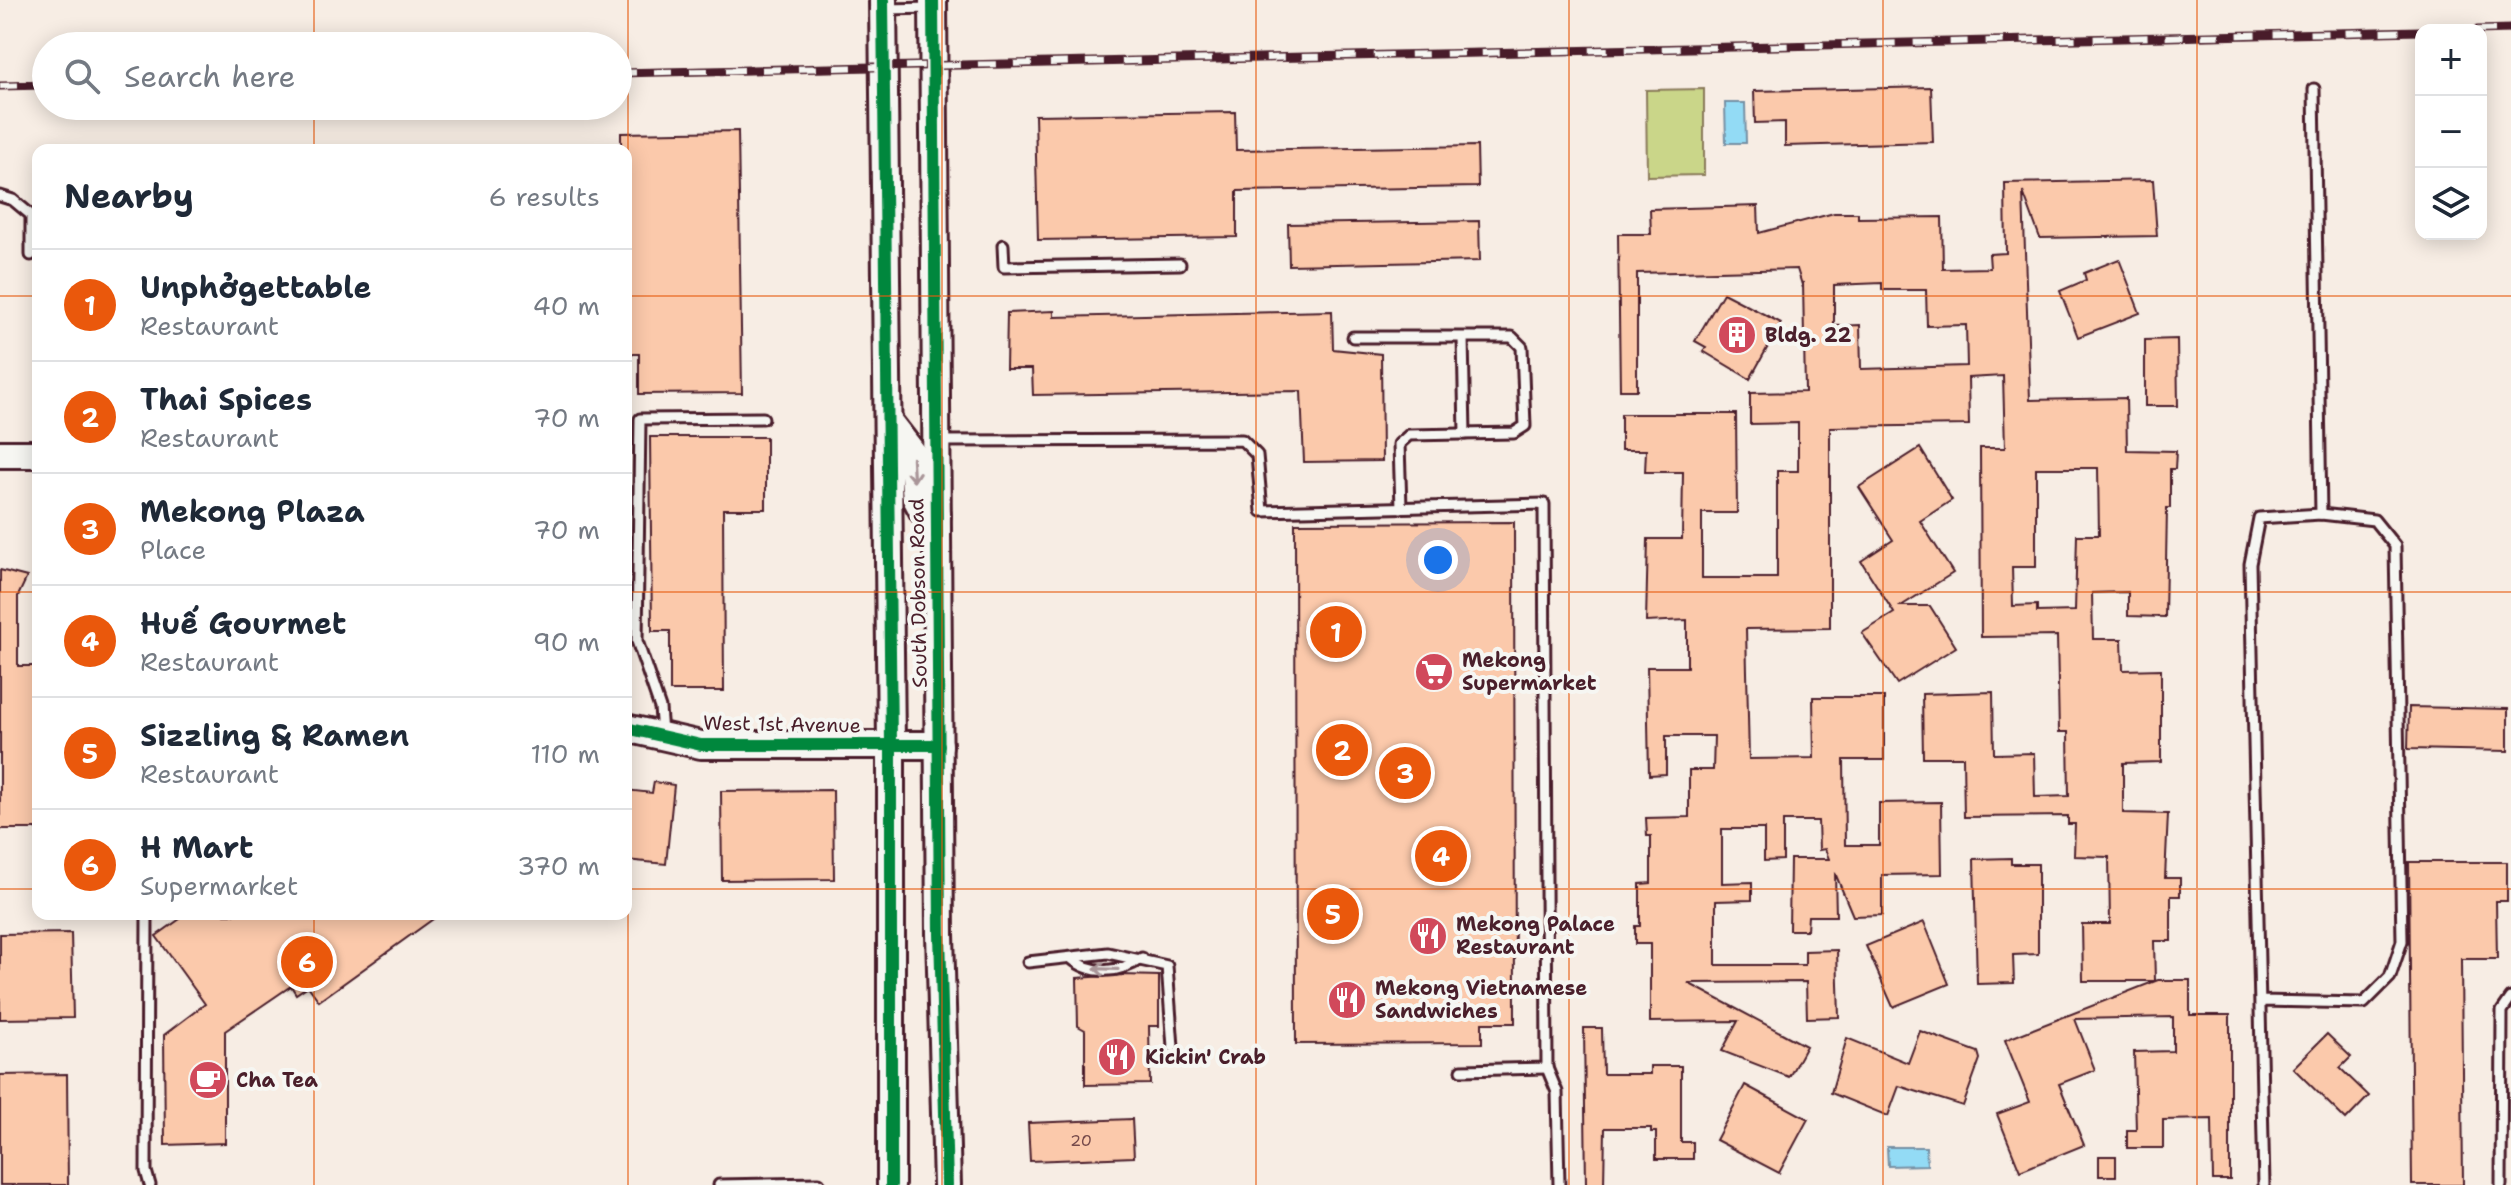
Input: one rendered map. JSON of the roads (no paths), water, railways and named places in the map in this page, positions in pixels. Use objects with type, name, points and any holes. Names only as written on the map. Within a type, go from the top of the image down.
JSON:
[{"type":"main road","name":"South Dobson Road","points":[[883,4],[891,745],[891,1185]]},
{"type":"main road","name":"South Dobson Road","points":[[933,4],[939,745],[947,1185]]},
{"type":"main road","points":[[888,421],[912,452],[916,498],[923,511],[937,515]]},
{"type":"main road","points":[[0,454],[32,454]]},
{"type":"main road","name":"West 1st Avenue","points":[[632,730],[663,739],[743,746],[939,745]]},
{"type":"lane","points":[[883,4],[933,4]]},
{"type":"lane","points":[[2314,89],[2321,514]]},
{"type":"lane","points":[[0,196],[13,200],[31,215],[31,255]]},
{"type":"lane","points":[[1003,245],[1004,267],[1180,264]]},
{"type":"lane","points":[[1353,337],[1512,337],[1522,347],[1525,426],[1514,433],[1409,435],[1399,444],[1401,508]]},
{"type":"lane","points":[[1463,338],[1465,434]]},
{"type":"lane","points":[[663,739],[660,708],[637,641],[640,419],[763,418]]},
{"type":"lane","points":[[937,441],[1242,440],[1257,455],[1262,511],[1544,504],[1547,1068],[1557,1092],[1559,1185]]},
{"type":"lane","points":[[2261,1001],[2364,1003],[2390,977],[2402,941],[2395,546],[2374,520],[2321,514],[2259,518],[2250,564],[2264,1185]]},
{"type":"lane","points":[[147,920],[146,1142],[150,1185]]},
{"type":"lane","points":[[1028,962],[1108,953],[1142,958],[1167,966],[1173,1047]]},
{"type":"lane","points":[[1071,958],[1081,966],[1109,971],[1127,968],[1142,958]]},
{"type":"lane","points":[[2501,1185],[2502,1011],[2511,998]]},
{"type":"lane","points":[[1462,1070],[1547,1068]]},
{"type":"lane","points":[[719,1185],[819,1183]]},
{"type":"water","points":[[1725,103],[1745,103],[1746,143],[1726,143]]},
{"type":"water","points":[[1887,1147],[1926,1147],[1927,1165],[1888,1166]]},
{"type":"railway","points":[[2487,30],[2511,29]]},
{"type":"railway","points":[[632,73],[2415,31]]},
{"type":"railway","points":[[0,86],[32,85]]},
{"type":"place","name":"Bldg. 22","points":[[1737,335]]},
{"type":"place","name":"Unphởgettable","points":[[1336,632]]},
{"type":"place","name":"Mekong Supermarket","points":[[1434,672]]},
{"type":"place","name":"Thai Spices","points":[[1342,750]]},
{"type":"place","name":"Mekong Plaza","points":[[1405,773]]},
{"type":"place","name":"Huế Gourmet","points":[[1441,856]]},
{"type":"place","name":"Sizzling & Ramen","points":[[1333,914]]},
{"type":"place","name":"Mekong Palace Restaurant","points":[[1428,936]]},
{"type":"place","name":"H Mart","points":[[307,962]]},
{"type":"place","name":"Mekong Vietnamese Sandwiches","points":[[1347,1000]]},
{"type":"place","name":"Kickin' Crab","points":[[1117,1057]]},
{"type":"place","name":"Cha Tea","points":[[208,1080]]}]
